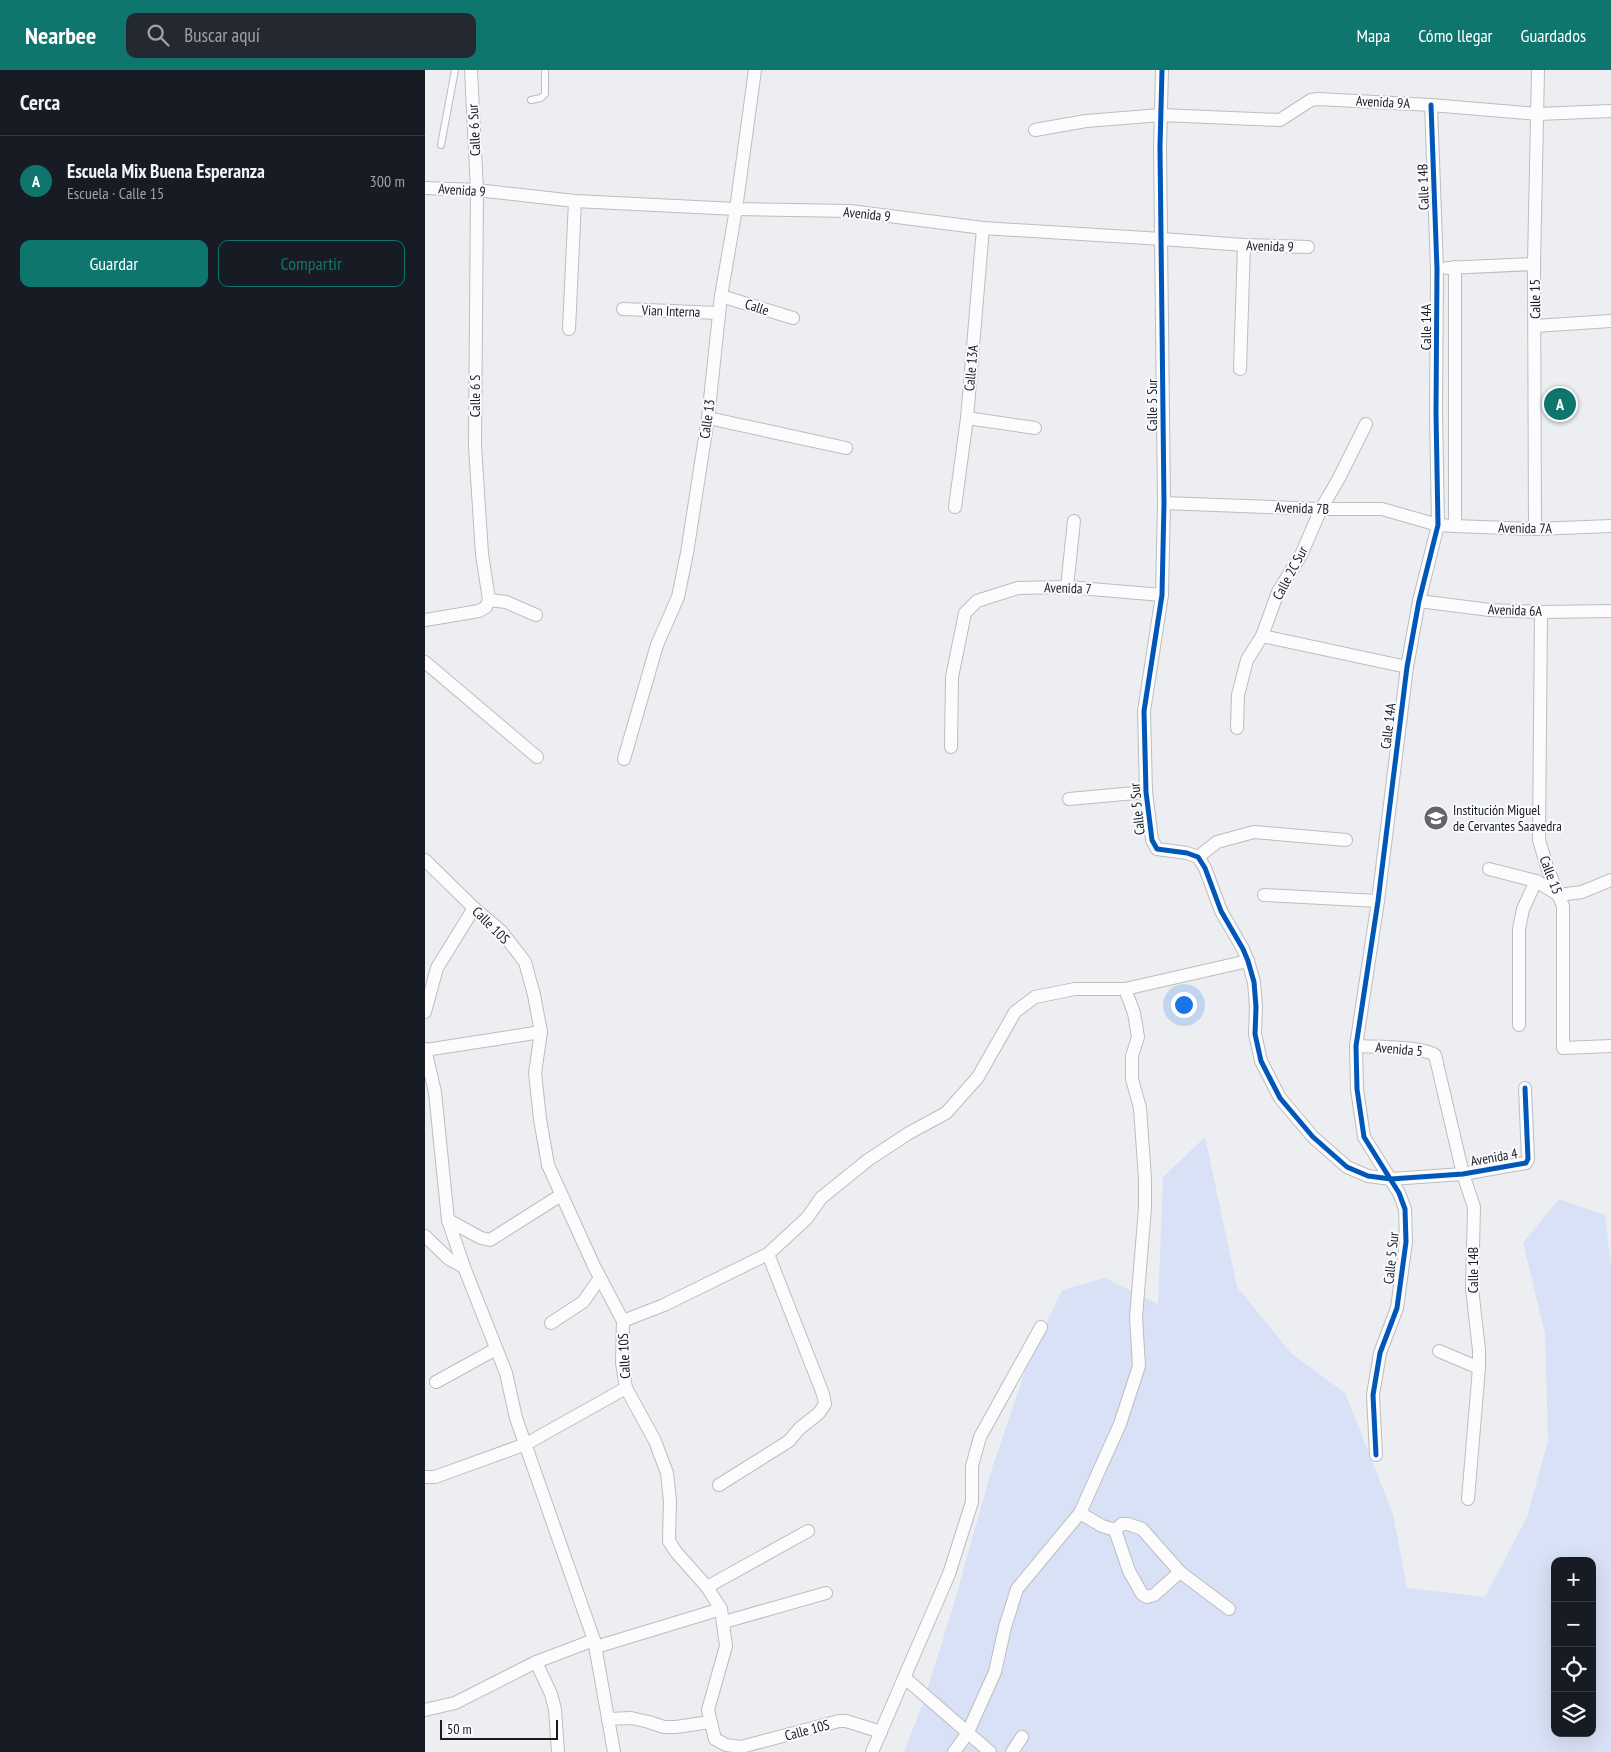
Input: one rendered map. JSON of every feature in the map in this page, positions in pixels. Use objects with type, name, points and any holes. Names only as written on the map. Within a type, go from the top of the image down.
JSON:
[{"type":"street","name":"Calle 6 Sur","points":[[471,70],[477,190]]},
{"type":"street","name":"Calle 13","points":[[624,760],[657,645],[678,597],[687,553],[707,418],[721,296],[736,209],[755,70]]},
{"type":"street","name":"Calle 5 Sur","points":[[1162,70],[1160,147],[1164,503],[1161,595],[1144,711],[1146,792],[1154,846],[1157,849],[1187,853],[1198,857]]},
{"type":"street","name":"Calle 15","points":[[1535,529],[1534,264],[1538,70]]},
{"type":"street","name":"Avenida 9A","points":[[1035,130],[1085,122],[1161,115],[1280,120],[1311,100],[1318,99],[1431,105],[1538,114],[1611,111]]},
{"type":"street","name":"Calle 14B","points":[[1431,105],[1437,269]]},
{"type":"street","name":"Avenida 9","points":[[425,188],[477,190],[575,201],[736,209],[851,211],[983,228],[1244,245],[1308,247]]},
{"type":"street","name":"Calle 6 S","points":[[477,190],[475,446],[482,554],[489,600]]},
{"type":"street","points":[[569,329],[575,201]]},
{"type":"street","name":"Calle 13A","points":[[955,507],[967,418],[983,228]]},
{"type":"street","points":[[1240,369],[1244,245]]},
{"type":"street","points":[[1437,269],[1534,264]]},
{"type":"street","name":"Calle 14A","points":[[1455,267],[1455,526]]},
{"type":"street","name":"Calle 14A","points":[[1391,1179],[1364,1137],[1357,1089],[1356,1046],[1378,901],[1407,666],[1419,601],[1439,525],[1436,413],[1437,269]]},
{"type":"street","name":"Calle","points":[[721,296],[793,318]]},
{"type":"street","name":"Vian Interna","points":[[623,309],[719,313]]},
{"type":"street","points":[[1535,326],[1611,321]]},
{"type":"street","points":[[707,418],[846,448]]},
{"type":"street","points":[[967,418],[1035,428]]},
{"type":"street","name":"Calle 2C Sur","points":[[1237,728],[1238,694],[1247,660],[1262,636],[1278,592],[1301,555],[1321,509],[1366,424]]},
{"type":"street","name":"Avenida 7B","points":[[1164,503],[1321,509],[1382,509],[1439,525]]},
{"type":"street","points":[[1067,586],[1074,521]]},
{"type":"street","name":"Avenida 7A","points":[[1439,525],[1535,529],[1611,526]]},
{"type":"street","name":"Avenida 7","points":[[951,747],[952,677],[965,613],[977,601],[1018,588],[1067,586],[1161,595]]},
{"type":"street","points":[[425,620],[479,611],[486,607],[489,600],[506,602],[536,615]]},
{"type":"street","name":"Avenida 6A","points":[[1419,601],[1489,610],[1541,612],[1611,611]]},
{"type":"street","name":"Calle 15","points":[[1541,612],[1539,840],[1547,867],[1563,906],[1563,1048],[1611,1046]]},
{"type":"street","points":[[1262,636],[1407,666]]},
{"type":"street","points":[[425,662],[537,757]]},
{"type":"street","points":[[1069,799],[1146,792]]},
{"type":"street","points":[[1347,840],[1254,832],[1217,842],[1198,857],[1205,868],[1221,911],[1248,961],[1254,982],[1256,1007],[1255,1034],[1261,1061],[1280,1098],[1313,1137],[1347,1167],[1368,1176],[1391,1179]]},
{"type":"street","name":"Calle 10S","points":[[425,860],[474,908],[501,931],[525,962],[541,1032],[535,1073],[547,1165],[600,1278],[623,1321],[622,1363],[626,1388],[655,1441],[667,1473],[670,1501],[669,1541],[676,1552],[707,1587],[722,1616],[726,1646],[708,1710],[715,1739],[726,1745],[741,1748],[839,1721],[846,1721],[881,1732]]},
{"type":"street","points":[[1489,868],[1536,881],[1559,895],[1582,892],[1611,880]]},
{"type":"street","points":[[1519,1025],[1519,929],[1523,909],[1536,881]]},
{"type":"street","points":[[1264,895],[1378,901]]},
{"type":"street","points":[[425,1012],[437,968],[474,908]]},
{"type":"street","points":[[623,1321],[664,1305],[767,1254],[807,1218],[821,1198],[868,1160],[909,1133],[946,1113],[977,1077],[1015,1012],[1035,997],[1075,989],[1125,989],[1248,961]]},
{"type":"street","points":[[954,1752],[967,1734],[995,1672],[1005,1627],[1017,1588],[1080,1513],[1120,1424],[1139,1366],[1139,1341],[1136,1317],[1145,1208],[1145,1179],[1140,1108],[1132,1079],[1132,1056],[1138,1038],[1134,1013],[1125,989]]},
{"type":"street","points":[[541,1032],[425,1049],[435,1092],[448,1220],[464,1267],[506,1373],[516,1418],[595,1644],[614,1752]]},
{"type":"street","name":"Avenida 5","points":[[1356,1046],[1423,1050],[1435,1055],[1437,1060]]},
{"type":"street","name":"Calle 14B","points":[[1437,1060],[1463,1174],[1474,1207],[1472,1288],[1479,1350],[1479,1368],[1468,1499]]},
{"type":"street","name":"Avenida 4","points":[[1391,1179],[1463,1174],[1526,1163],[1528,1158],[1525,1088]]},
{"type":"street","name":"Calle 5 Sur","points":[[1376,1455],[1373,1395],[1380,1353],[1397,1308],[1406,1242],[1405,1209],[1391,1179]]},
{"type":"street","points":[[448,1220],[481,1238],[490,1240],[561,1195]]},
{"type":"street","points":[[425,1236],[449,1259],[464,1267]]},
{"type":"street","points":[[719,1485],[789,1441],[799,1429],[819,1413],[825,1404],[823,1394],[767,1254]]},
{"type":"street","points":[[551,1323],[583,1302],[600,1278]]},
{"type":"street","points":[[876,1750],[881,1732],[949,1574],[972,1502],[972,1466],[980,1437],[1041,1327]]},
{"type":"street","points":[[436,1382],[496,1349]]},
{"type":"street","points":[[1439,1351],[1479,1368]]},
{"type":"street","points":[[425,1477],[435,1477],[526,1444],[626,1388]]},
{"type":"street","points":[[1080,1513],[1102,1526],[1115,1530]]},
{"type":"street","points":[[1115,1530],[1122,1524],[1128,1524],[1141,1529],[1180,1572],[1229,1609]]},
{"type":"street","points":[[1115,1530],[1129,1571],[1142,1594],[1147,1597],[1154,1595],[1180,1572]]},
{"type":"street","points":[[707,1587],[808,1531]]},
{"type":"street","points":[[425,1710],[455,1703],[536,1662],[595,1644],[826,1593]]},
{"type":"street","points":[[536,1662],[551,1694],[555,1708],[558,1752]]},
{"type":"street","points":[[905,1678],[989,1752]]},
{"type":"street","points":[[608,1719],[631,1718],[670,1727],[710,1722]]},
{"type":"street","points":[[1012,1752],[1022,1737]]},
{"type":"lane","points":[[441,145],[455,70]]},
{"type":"lane","points":[[531,100],[541,98],[545,94],[545,70]]},
{"type":"shaded area","points":[[1205,1137],[1237,1287],[1291,1353],[1345,1393],[1393,1514],[1407,1588],[1485,1597],[1527,1517],[1548,1441],[1545,1333],[1523,1243],[1559,1199],[1605,1215],[1611,1266],[1611,1752],[904,1752],[923,1703],[953,1607],[992,1468],[1029,1360],[1062,1290],[1105,1278],[1158,1304],[1163,1177]]},
{"type":"cycle path","points":[[1162,70],[1160,147],[1164,503],[1162,595],[1144,711],[1146,792],[1152,840],[1157,849],[1187,853],[1198,857],[1205,868],[1221,911],[1248,961],[1254,982],[1256,1007],[1255,1034],[1261,1061],[1280,1098],[1313,1137],[1347,1167],[1368,1176],[1391,1179],[1463,1174],[1526,1163],[1528,1159],[1525,1088]]},
{"type":"cycle path","points":[[1376,1455],[1373,1395],[1380,1353],[1397,1308],[1406,1242],[1405,1209],[1399,1193],[1364,1137],[1357,1089],[1356,1046],[1378,901],[1407,667],[1419,601],[1438,525],[1436,413],[1437,269],[1431,105]]},
{"type":"place","name":"Escuela Mix Buena Esperanza","points":[[1560,404]]},
{"type":"place","name":"Institución Miguel de Cervantes Saavedra","points":[[1436,818]]}]
